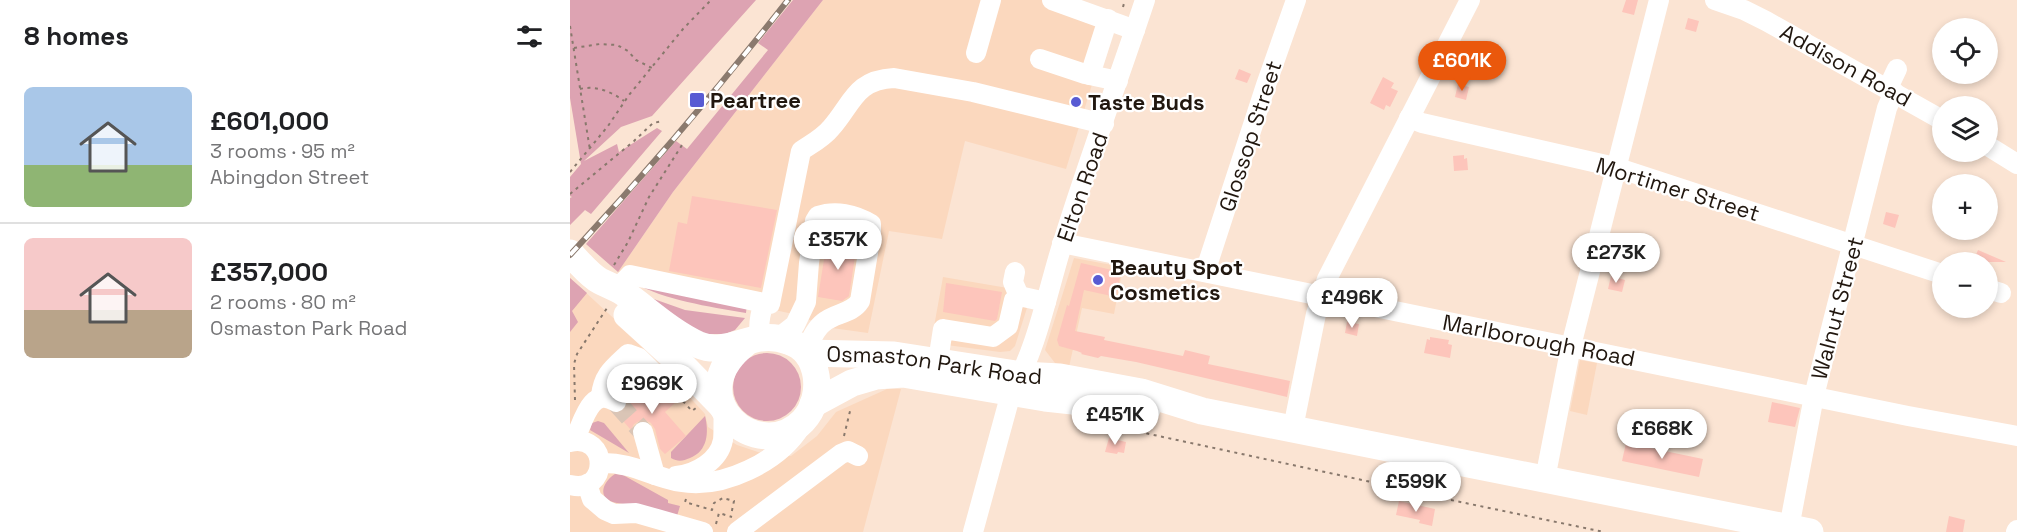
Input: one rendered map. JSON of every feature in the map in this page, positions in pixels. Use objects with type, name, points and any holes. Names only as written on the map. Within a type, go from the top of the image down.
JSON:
[{"type":"highway","points":[[570,253],[608,286],[679,335],[703,346],[720,348],[761,340]]},
{"type":"highway","name":"Osmaston Park Road","points":[[608,286],[603,291],[612,301],[682,365],[723,408],[730,420],[745,430],[765,434],[788,431],[809,411],[852,383],[876,376],[903,374],[946,381],[1017,384]]},
{"type":"highway","points":[[723,408],[719,394],[722,374],[735,352],[761,340]]},
{"type":"highway","name":"Osmaston Park Road","points":[[761,340],[798,345],[811,359],[816,385],[809,411]]},
{"type":"highway","name":"Osmaston Park Road","points":[[806,352],[894,355],[938,361],[1017,384],[1164,411],[1202,411],[1545,479],[1716,523],[1800,530]]},
{"type":"street","points":[[976,53],[991,0]]},
{"type":"street","points":[[1052,0],[1135,30]]},
{"type":"street","name":"Elton Road","points":[[973,532],[1017,384],[1046,302],[1062,243],[1145,0]]},
{"type":"street","name":"Glossop Street","points":[[1205,272],[1296,0]]},
{"type":"street","points":[[1293,428],[1316,314],[1327,279],[1470,0]]},
{"type":"street","points":[[1545,479],[1571,346],[1659,0]]},
{"type":"street","name":"Addison Road","points":[[1715,0],[1766,21],[1932,114]]},
{"type":"street","points":[[1090,75],[1108,19]]},
{"type":"street","points":[[1040,59],[1090,75],[1118,81]]},
{"type":"street","name":"Walnut Street","points":[[1800,530],[1814,396],[1897,69]]},
{"type":"street","points":[[608,286],[630,276],[654,276],[770,304],[801,151],[831,129],[861,88],[884,79],[894,78],[973,92],[1104,124]]},
{"type":"street","name":"Mortimer Street","points":[[1409,118],[1422,123],[1615,167],[1932,271]]},
{"type":"street","points":[[1998,152],[2017,164]]},
{"type":"street","points":[[764,303],[759,322],[761,340],[795,325],[807,298],[809,263],[815,221],[818,216],[838,214],[855,216],[871,224],[872,235],[860,301],[857,306],[829,318],[820,325],[806,352]]},
{"type":"street","name":"Marlborough Road","points":[[1062,243],[2017,436]]},
{"type":"street","points":[[1015,272],[1013,282],[1019,296]]},
{"type":"street","points":[[1019,296],[1046,302]]},
{"type":"street","points":[[938,361],[944,329],[993,337],[1008,326],[1014,300],[1019,296]]},
{"type":"street","points":[[807,298],[826,307],[846,311]]},
{"type":"street","points":[[672,390],[639,358],[628,354],[610,371],[602,383],[609,399],[594,400],[572,442],[584,442],[591,445],[597,451],[601,463],[599,473],[594,479],[579,485],[605,510],[614,514],[636,513],[703,532]]},
{"type":"street","points":[[658,476],[690,474],[712,460],[723,440],[723,408]]},
{"type":"street","points":[[601,463],[629,465],[682,482],[704,483],[725,478],[768,459],[786,446],[809,411]]},
{"type":"street","points":[[643,432],[658,476]]},
{"type":"street","points":[[737,526],[841,454],[848,451],[858,456]]},
{"type":"street","points":[[1436,494],[1443,460]]},
{"type":"path","points":[[570,172],[590,150],[624,101],[683,29],[711,0]]},
{"type":"path","points":[[570,26],[590,150]]},
{"type":"path","points":[[574,48],[604,44],[617,45],[628,51],[636,60],[652,68]]},
{"type":"path","points":[[580,89],[597,88],[624,101]]},
{"type":"path","points":[[570,194],[653,123],[663,121]]},
{"type":"path","points":[[575,406],[574,364],[576,354],[649,197],[682,145]]},
{"type":"path","points":[[846,428],[850,412]]},
{"type":"path","points":[[1108,425],[1604,532]]},
{"type":"path","points":[[687,495],[685,502],[712,510],[714,503],[723,498],[734,501],[731,515],[737,526]]},
{"type":"path","points":[[713,532],[719,513],[737,526]]},
{"type":"shaded area","points":[[570,0],[756,0],[652,116],[621,127],[584,161],[617,144],[619,152],[657,128],[662,131],[591,214],[585,210],[570,225],[570,198],[572,197],[570,196],[570,177],[581,164],[570,98]]},
{"type":"shaded area","points":[[793,0],[823,0],[673,192],[618,272],[586,244],[676,141],[687,149],[768,50],[758,43]]},
{"type":"shaded area","points":[[823,0],[1076,0],[1114,13],[1066,169],[965,141],[942,239],[889,231],[868,333],[832,328],[793,314],[747,304],[632,282],[618,272],[673,192]]},
{"type":"shaded area","points":[[1074,258],[1123,267],[1114,314],[1082,308],[1069,367],[1055,363],[1045,350]]},
{"type":"shaded area","points":[[943,277],[1032,292],[1015,346],[1010,351],[1000,352],[931,343]]},
{"type":"shaded area","points":[[570,278],[635,338],[705,414],[708,427],[737,445],[761,453],[791,456],[817,436],[836,412],[887,389],[901,389],[863,532],[570,532]]},
{"type":"shaded area","points":[[570,278],[587,293],[572,311],[578,322],[570,332]]},
{"type":"shaded area","points":[[632,282],[747,304],[746,313],[673,298]]},
{"type":"shaded area","points":[[634,292],[685,310],[745,318],[735,330],[725,334],[704,334]]},
{"type":"shaded area","points":[[767,353],[780,356],[791,363],[798,374],[801,387],[798,400],[791,411],[780,418],[767,421],[754,418],[743,411],[736,400],[733,387],[736,374],[743,363],[754,356]]},
{"type":"shaded area","points":[[1580,360],[1597,363],[1587,415],[1570,411]]},
{"type":"shaded area","points":[[705,416],[707,434],[700,451],[685,460],[678,461],[671,458],[671,452]]},
{"type":"shaded area","points":[[598,421],[604,423],[629,453],[590,430],[592,423]]},
{"type":"shaded area","points":[[615,474],[623,475],[668,500],[668,503],[680,506],[677,516],[641,505],[620,504],[606,498],[603,491],[604,486]]},
{"type":"building","points":[[1626,0],[1638,0],[1634,15],[1622,12]]},
{"type":"building","points":[[1688,18],[1699,21],[1696,32],[1685,29]]},
{"type":"building","points":[[1239,69],[1251,74],[1247,83],[1235,79]]},
{"type":"building","points":[[1383,77],[1394,83],[1391,88],[1398,91],[1390,107],[1386,105],[1384,110],[1370,103]]},
{"type":"building","points":[[1458,84],[1469,87],[1466,100],[1455,97]]},
{"type":"building","points":[[1464,155],[1464,159],[1467,158],[1468,170],[1454,171],[1453,156]]},
{"type":"building","points":[[692,196],[777,210],[761,288],[669,271],[678,222],[687,224]]},
{"type":"building","points":[[1886,212],[1899,215],[1895,228],[1883,224]]},
{"type":"building","points":[[854,236],[858,237],[849,296],[842,301],[818,297],[827,241],[853,245]]},
{"type":"building","points":[[1081,263],[1121,272],[1116,297],[1084,290],[1075,331],[1105,337],[1104,340],[1183,356],[1185,350],[1210,356],[1208,364],[1290,381],[1287,397],[1136,362],[1101,356],[1098,358],[1059,346],[1057,340]]},
{"type":"building","points":[[1611,276],[1625,280],[1622,292],[1608,289]]},
{"type":"building","points":[[946,283],[1002,292],[997,319],[995,321],[943,312]]},
{"type":"building","points":[[1347,322],[1359,324],[1357,336],[1345,333]]},
{"type":"building","points":[[1430,337],[1449,340],[1448,344],[1452,345],[1450,358],[1424,353],[1427,339],[1430,340]]},
{"type":"building","points":[[643,379],[663,399],[676,402],[665,412],[686,436],[665,454],[660,449],[655,429],[651,423],[645,420],[639,421],[631,430],[617,414],[627,406],[628,400],[625,394]]},
{"type":"building","points":[[1772,402],[1800,408],[1795,427],[1768,422]]},
{"type":"building","points":[[1109,438],[1126,442],[1124,453],[1105,452]]},
{"type":"building","points":[[1626,443],[1703,459],[1699,477],[1622,461]]},
{"type":"building","points":[[1399,501],[1435,509],[1432,526],[1419,523],[1420,520],[1396,515]]},
{"type":"building","points":[[1949,516],[1965,520],[1963,532],[1946,532]]},
{"type":"tunnel","points":[[616,402],[643,432]]},
{"type":"railway","points":[[570,255],[682,130],[788,0]]},
{"type":"place","name":"Peartree","points":[[697,100]]},
{"type":"place","name":"Taste Buds","points":[[1076,102]]},
{"type":"place","name":"Beauty Spot Cosmetics","points":[[1098,280]]}]
